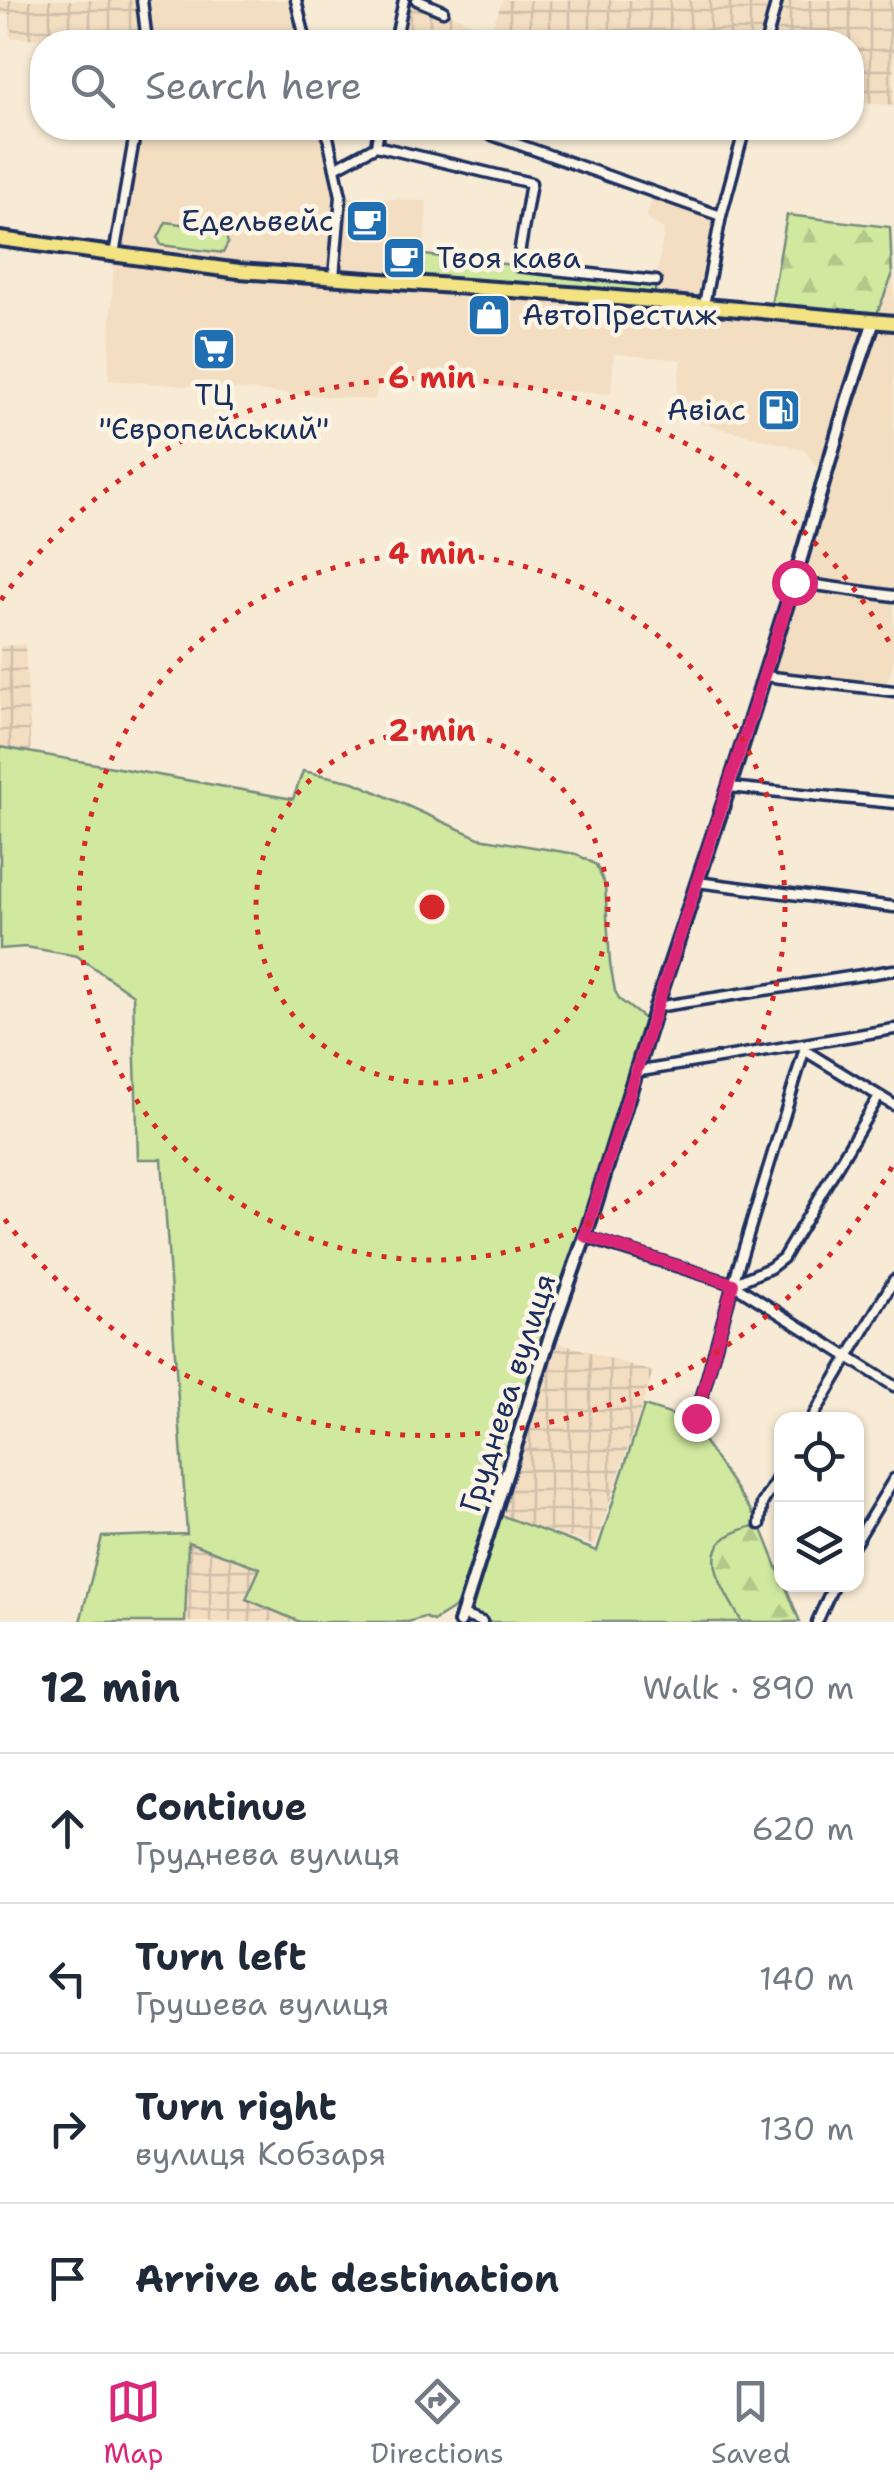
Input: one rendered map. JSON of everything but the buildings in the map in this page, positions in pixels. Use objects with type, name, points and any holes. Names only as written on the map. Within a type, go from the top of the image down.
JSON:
[{"type":"highway","points":[[0,239],[239,271],[894,323]]},
{"type":"street","points":[[142,0],[146,30]]},
{"type":"street","points":[[296,0],[303,30]]},
{"type":"street","points":[[398,30],[404,0]]},
{"type":"street","points":[[416,0],[444,11]]},
{"type":"street","points":[[769,30],[776,0]]},
{"type":"street","points":[[114,255],[134,140]]},
{"type":"street","points":[[329,140],[341,196],[334,277]]},
{"type":"street","points":[[376,146],[377,140]]},
{"type":"street","points":[[506,140],[721,216]]},
{"type":"street","points":[[704,306],[721,216],[742,140]]},
{"type":"street","points":[[335,168],[376,146],[531,183],[518,266],[656,281]]},
{"type":"street","name":"Груднева вулиця","points":[[461,1618],[729,787],[874,321]]},
{"type":"street","points":[[794,582],[894,596]]},
{"type":"street","points":[[764,676],[894,690]]},
{"type":"street","points":[[729,787],[894,803]]},
{"type":"street","points":[[697,882],[894,906]]},
{"type":"street","points":[[656,1006],[894,970]]},
{"type":"street","points":[[635,1072],[801,1048],[894,1029]]},
{"type":"street","points":[[801,1048],[894,1105]]},
{"type":"street","points":[[696,1418],[801,1048]]},
{"type":"street","points":[[733,1284],[783,1258],[879,1096]]},
{"type":"street","points":[[585,1236],[733,1284],[894,1386]]},
{"type":"street","points":[[816,1412],[894,1280]]},
{"type":"street","points":[[864,1529],[894,1479]]},
{"type":"street","points":[[760,1524],[762,1504],[774,1484]]},
{"type":"street","points":[[817,1622],[830,1592]]},
{"type":"street","points":[[461,1618],[482,1622]]},
{"type":"shaded area","points":[[0,0],[136,0],[140,30],[30,30],[30,39],[11,38],[10,15],[0,14]]},
{"type":"shaded area","points":[[142,0],[296,0],[303,30],[146,30]]},
{"type":"shaded area","points":[[404,0],[417,0],[488,30],[398,30]]},
{"type":"shaded area","points":[[503,0],[894,0],[894,106],[864,103],[864,30],[490,30]]},
{"type":"shaded area","points":[[134,140],[329,140],[341,196],[427,201],[423,284],[656,281],[664,229],[646,219],[654,191],[721,216],[704,305],[875,321],[894,277],[894,659],[885,690],[764,676],[824,477],[805,450],[674,416],[681,360],[614,354],[611,394],[379,379],[375,400],[108,380],[114,255]]},
{"type":"shaded area","points":[[25,644],[31,754],[0,747],[0,646]]},
{"type":"shaded area","points":[[549,1339],[653,1372],[595,1546],[495,1513]]},
{"type":"shaded area","points":[[187,1542],[260,1569],[246,1599],[300,1622],[185,1622]]},
{"type":"green space","points":[[787,215],[890,227],[892,276],[874,321],[770,311]]},
{"type":"green space","points":[[166,222],[224,230],[228,243],[223,253],[161,245],[158,238]]},
{"type":"green space","points":[[424,255],[656,281],[654,301],[423,285]]},
{"type":"green space","points":[[0,747],[293,799],[303,771],[354,782],[479,838],[576,854],[596,865],[605,885],[615,991],[620,1000],[650,1023],[495,1513],[597,1551],[644,1406],[689,1420],[760,1524],[725,1538],[717,1575],[742,1622],[482,1622],[462,1615],[465,1601],[433,1621],[424,1617],[408,1622],[300,1622],[246,1599],[260,1568],[188,1542],[185,1622],[80,1622],[102,1537],[187,1534],[162,1159],[138,1159],[133,995],[77,956],[26,947],[0,949]]},
{"type":"green space","points":[[760,1524],[774,1559],[774,1592],[788,1592],[800,1622],[742,1622],[725,1593],[715,1559],[723,1540]]},
{"type":"place","name":"Едельвейс","points":[[367,221]]},
{"type":"place","name":"Твоя кава","points":[[404,258]]},
{"type":"place","name":"АвтоПрестиж","points":[[489,315]]},
{"type":"place","name":"ТЦ \"Європейський\"","points":[[214,349]]},
{"type":"place","name":"Авіас","points":[[779,410]]},
{"type":"route","points":[[696,1418],[733,1284],[585,1236],[794,582]]}]
